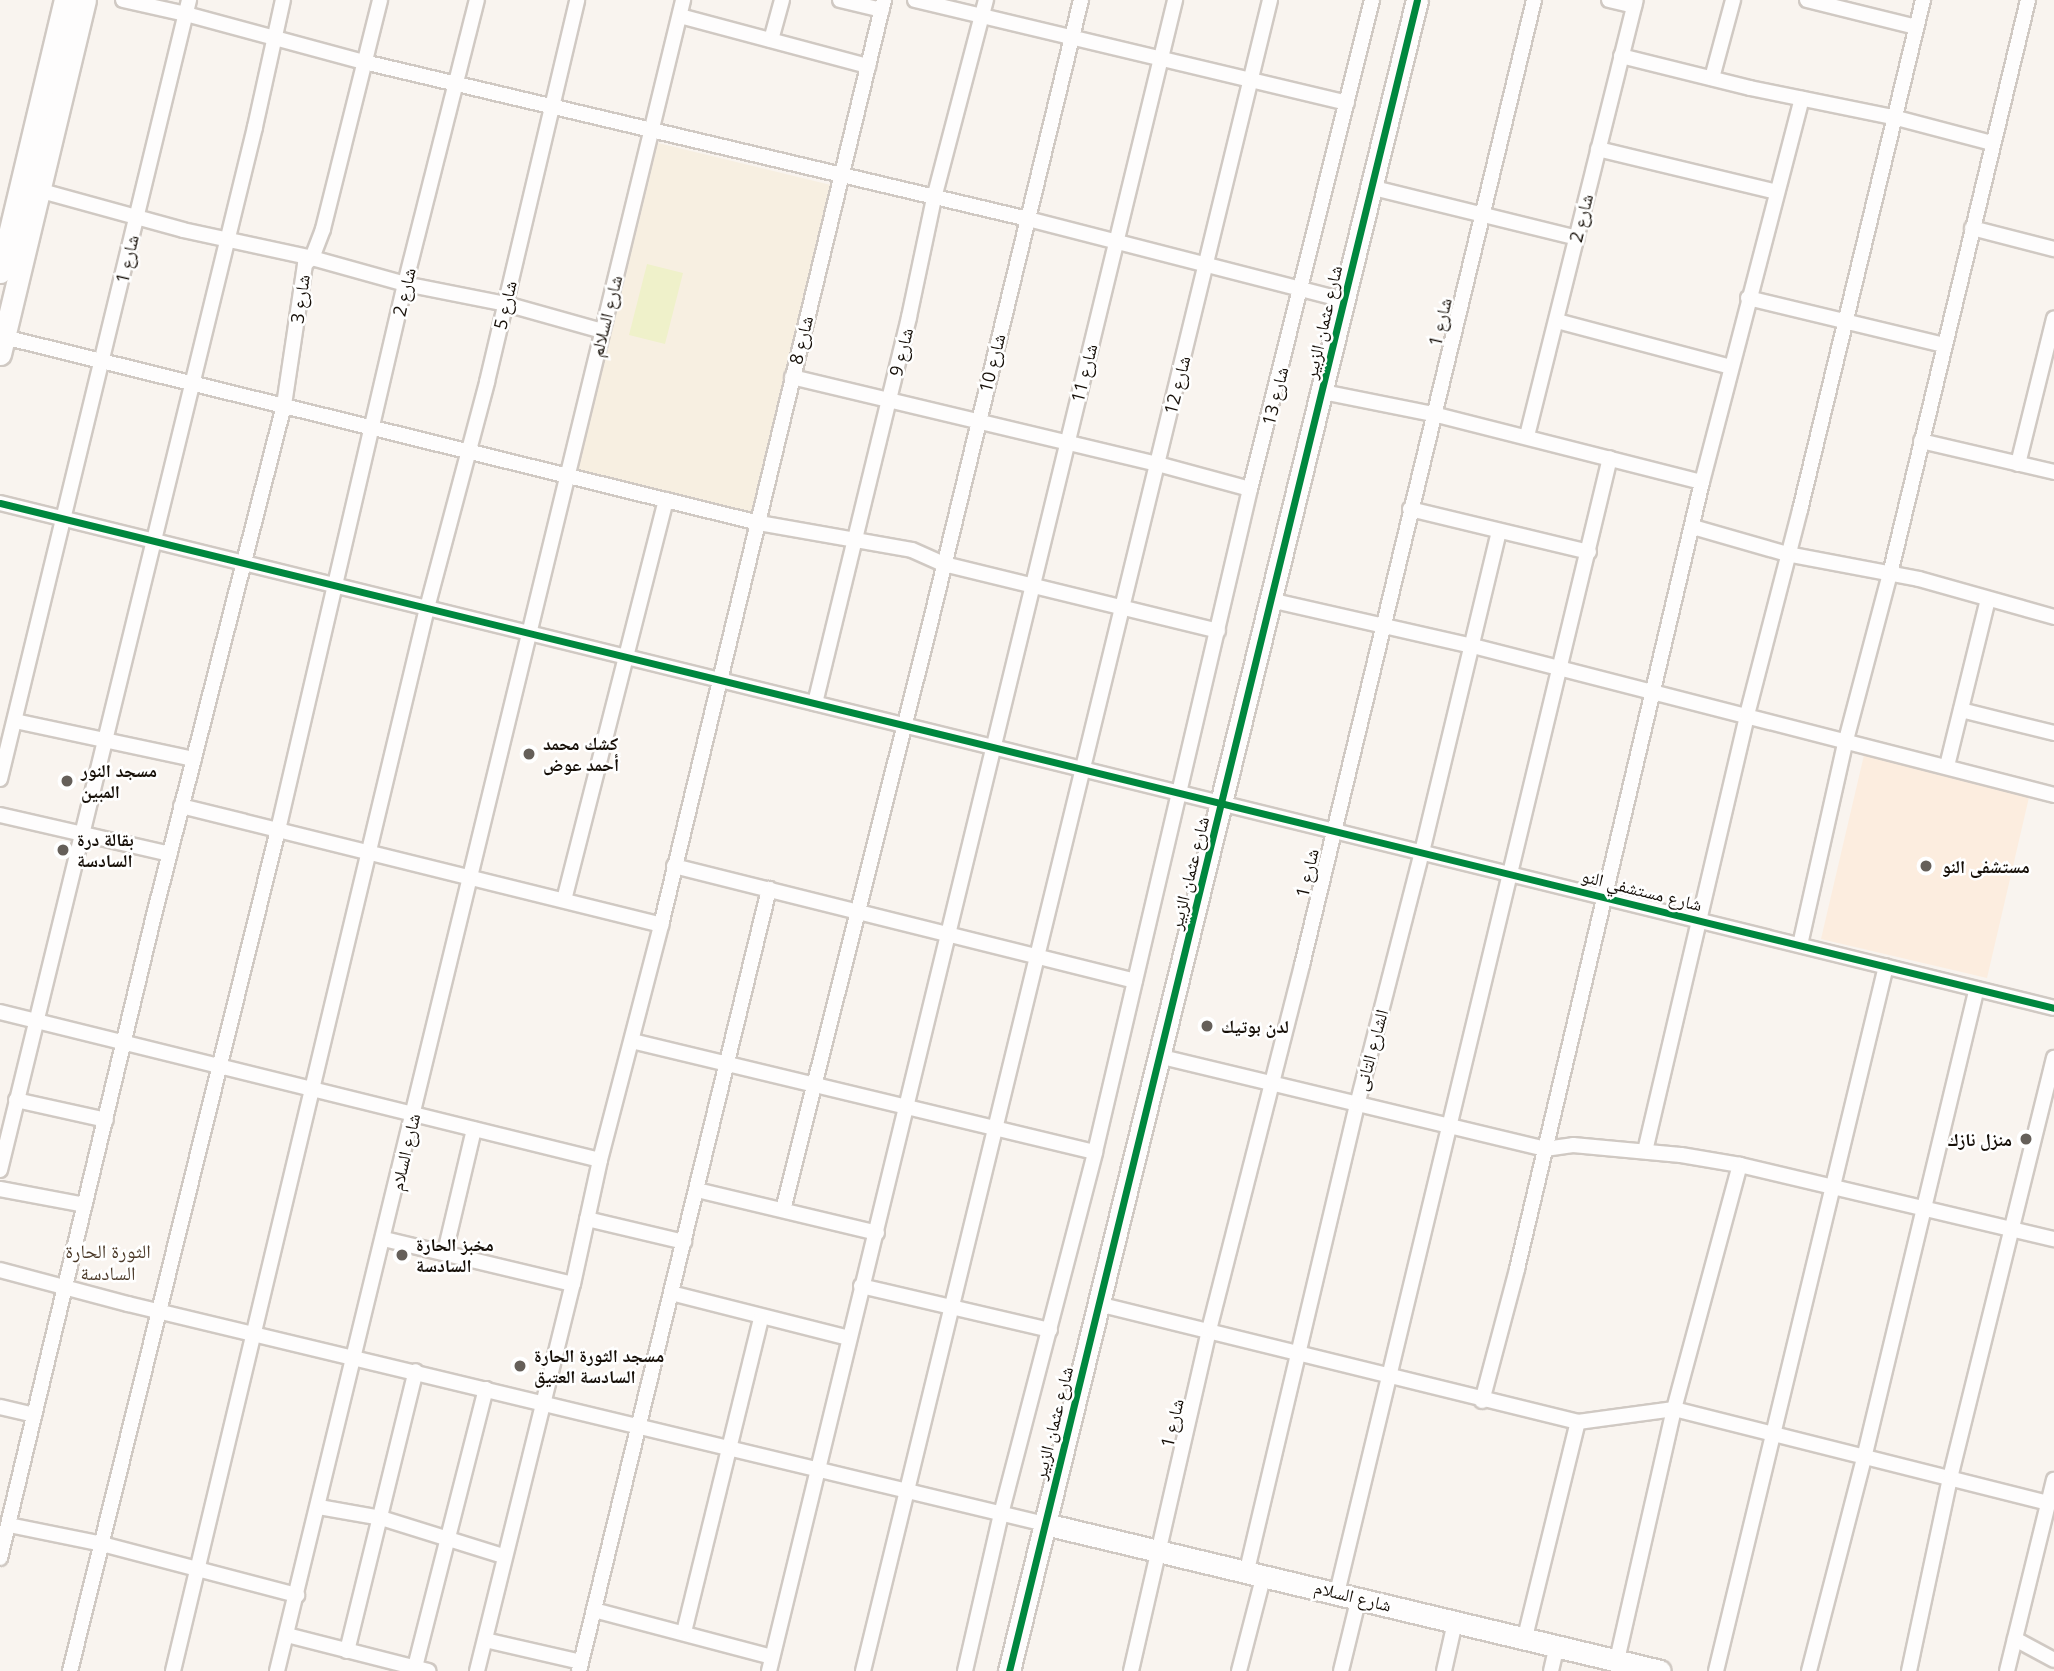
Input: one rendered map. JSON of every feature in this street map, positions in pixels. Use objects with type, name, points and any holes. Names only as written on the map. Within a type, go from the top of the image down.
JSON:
[{"type":"street","points":[[0,272],[4,242],[65,0]]},
{"type":"street","points":[[85,0],[2,345],[99,362],[284,405],[759,523],[854,542],[912,550],[944,564],[1218,631]]},
{"type":"street","points":[[123,0],[188,7],[274,38],[365,62],[841,177],[1028,219],[1344,300]]},
{"type":"street","points":[[0,1170],[283,0]]},
{"type":"street","name":"شارع 3","points":[[1,1548],[9,1525],[181,806],[284,405],[305,264],[312,258],[323,229],[380,0]]},
{"type":"street","name":"شارع 2","points":[[70,1671],[278,830],[405,284],[477,0]]},
{"type":"street","name":"شارع 5","points":[[173,1671],[314,1090],[427,608],[470,451],[577,0]]},
{"type":"street","name":"شارع السلالم","points":[[527,632],[683,0]]},
{"type":"street","points":[[771,40],[782,0]]},
{"type":"street","points":[[840,0],[883,5]]},
{"type":"street","points":[[915,0],[1347,103]]},
{"type":"street","name":"شارع 9","points":[[815,703],[889,400],[934,198],[986,0]]},
{"type":"street","name":"شارع 10","points":[[783,1210],[944,564],[1080,0]]},
{"type":"street","name":"شارع 11","points":[[771,1664],[1175,0]]},
{"type":"street","name":"شارع 12","points":[[863,1671],[905,1489],[953,1307],[1270,0]]},
{"type":"street","name":"شارع 13","points":[[965,1671],[1001,1514],[1095,1152],[1250,489],[1372,0]]},
{"type":"street","name":"شارع عثمان الزبير","points":[[1009,1671],[1417,0]]},
{"type":"street","name":"شارع 1","points":[[1131,1671],[1209,1330],[1269,1085],[1302,965],[1381,624],[1534,0]]},
{"type":"street","points":[[1609,0],[1635,3]]},
{"type":"street","points":[[1712,78],[1733,0]]},
{"type":"street","points":[[1807,0],[1916,27]]},
{"type":"street","points":[[1645,1151],[1747,715],[1800,510],[1923,0]]},
{"type":"street","points":[[1800,945],[1846,740],[1891,573],[2028,0]]},
{"type":"street","name":"شارع 2","points":[[1527,436],[1635,3]]},
{"type":"street","name":"شارع 8","points":[[477,1671],[503,1556],[573,1284],[600,1160],[662,925],[674,866],[883,5]]},
{"type":"street","name":"شارع 1","points":[[0,779],[99,362],[188,7]]},
{"type":"street","points":[[680,16],[868,66]]},
{"type":"street","points":[[1621,56],[1802,99],[1893,117],[1992,143]]},
{"type":"street","points":[[1482,1401],[1545,1149],[1702,482],[1717,434],[1748,299],[1802,99]]},
{"type":"street","points":[[1598,149],[1777,192]]},
{"type":"street","points":[[1370,187],[1577,238]]},
{"type":"street","points":[[38,190],[227,240],[312,258],[405,284],[506,304],[602,331]]},
{"type":"street","points":[[1972,228],[2054,249]]},
{"type":"street","points":[[1748,299],[1944,345]]},
{"type":"street","points":[[2018,464],[2054,318]]},
{"type":"street","points":[[1557,321],[1731,367]]},
{"type":"street","points":[[792,377],[1158,464],[1250,489]]},
{"type":"street","points":[[1323,392],[1527,436],[1702,482]]},
{"type":"street","points":[[1921,441],[2054,472]]},
{"type":"street","points":[[1337,1593],[1610,458]]},
{"type":"street","points":[[564,900],[666,500]]},
{"type":"street","name":"شارع مستشفي النو","points":[[0,503],[2054,1008]]},
{"type":"street","points":[[1410,509],[1589,552]]},
{"type":"street","points":[[1693,527],[1787,554],[1891,573],[2054,617]]},
{"type":"street","name":"الشارع التانى","points":[[1239,1671],[1299,1353],[1357,1105],[1422,852],[1499,532]]},
{"type":"street","points":[[1947,766],[1988,599]]},
{"type":"street","points":[[1270,600],[1473,646],[2054,795]]},
{"type":"street","name":"شارع السلام","points":[[277,1671],[384,1239],[527,632]]},
{"type":"street","points":[[1961,710],[2054,733]]},
{"type":"street","points":[[15,721],[194,759]]},
{"type":"street","points":[[181,806],[662,925]]},
{"type":"street","points":[[0,815],[170,855]]},
{"type":"street","points":[[674,866],[1135,981]]},
{"type":"street","points":[[485,1640],[580,1666],[769,889]]},
{"type":"street","points":[[1717,1671],[1886,967]]},
{"type":"street","points":[[1809,1671],[1864,1458],[1977,989]]},
{"type":"street","points":[[0,1012],[600,1160]]},
{"type":"street","points":[[632,1041],[1095,1152]]},
{"type":"street","points":[[1158,1056],[1269,1085],[1545,1149],[1573,1146],[1645,1151],[1740,1165],[2054,1240]]},
{"type":"street","points":[[1909,1671],[1950,1478],[2054,1058]]},
{"type":"street","points":[[16,1100],[106,1120]]},
{"type":"street","points":[[446,1252],[474,1129]]},
{"type":"street","points":[[1617,1660],[1674,1409],[1740,1165]]},
{"type":"street","points":[[0,1189],[85,1205]]},
{"type":"street","points":[[697,1190],[877,1233]]},
{"type":"street","points":[[587,1219],[684,1242]]},
{"type":"street","points":[[384,1239],[573,1284]]},
{"type":"street","points":[[0,1270],[1045,1524]]},
{"type":"street","points":[[861,1286],[1049,1331]]},
{"type":"street","points":[[671,1293],[761,1318],[849,1338]]},
{"type":"street","points":[[1098,1304],[1388,1375],[1482,1401],[1578,1422],[1674,1409],[1950,1478],[2052,1491],[2007,1671]]},
{"type":"street","points":[[684,1632],[727,1447],[761,1318]]},
{"type":"street","points":[[347,1651],[416,1371]]},
{"type":"street","points":[[286,1635],[347,1651],[382,1666],[421,1669],[447,1537],[486,1389]]},
{"type":"street","points":[[0,1407],[34,1415]]},
{"type":"street","points":[[1525,1637],[1578,1422]]},
{"type":"street","points":[[319,1507],[381,1518],[503,1556]]},
{"type":"street","name":"شارع السلام","points":[[1045,1524],[1160,1549],[1660,1671]]},
{"type":"street","points":[[9,1525],[102,1544],[297,1595]]},
{"type":"street","points":[[1341,1671],[1359,1597]]},
{"type":"street","points":[[594,1610],[684,1632],[771,1664]]},
{"type":"street","points":[[1444,1671],[1455,1622]]},
{"type":"street","points":[[2015,1639],[2054,1660]]},
{"type":"street","points":[[1552,1671],[1557,1646]]},
{"type":"shaded area","points":[[658,143],[835,186],[754,518],[577,474]]},
{"type":"shaded area","name":"مستشفى النو","points":[[1864,755],[2030,793],[1987,978],[1821,939]]},
{"type":"green space","points":[[647,264],[683,273],[665,344],[629,335]]},
{"type":"cycle path","points":[[1009,1671],[1417,0]]},
{"type":"cycle path","points":[[0,503],[2054,1008]]},
{"type":"place","name":"كشك محمد أحمد عوض","points":[[529,754]]},
{"type":"place","name":"مسجد النور المبين","points":[[67,781]]},
{"type":"place","name":"بقالة درة السادسة","points":[[63,850]]},
{"type":"place","name":"مستشفى النو","points":[[1926,866]]},
{"type":"place","name":"لدن بوتيك","points":[[1207,1026]]},
{"type":"place","name":"منزل نازك","points":[[2026,1139]]},
{"type":"place","name":"مخبز الحارة السادسة","points":[[402,1255]]},
{"type":"place","name":"مسجد الثورة الحارة السادسة العتيق","points":[[520,1366]]},
{"type":"district","name":"الثورة الحارة السادسة","points":[[108,1263]]}]
